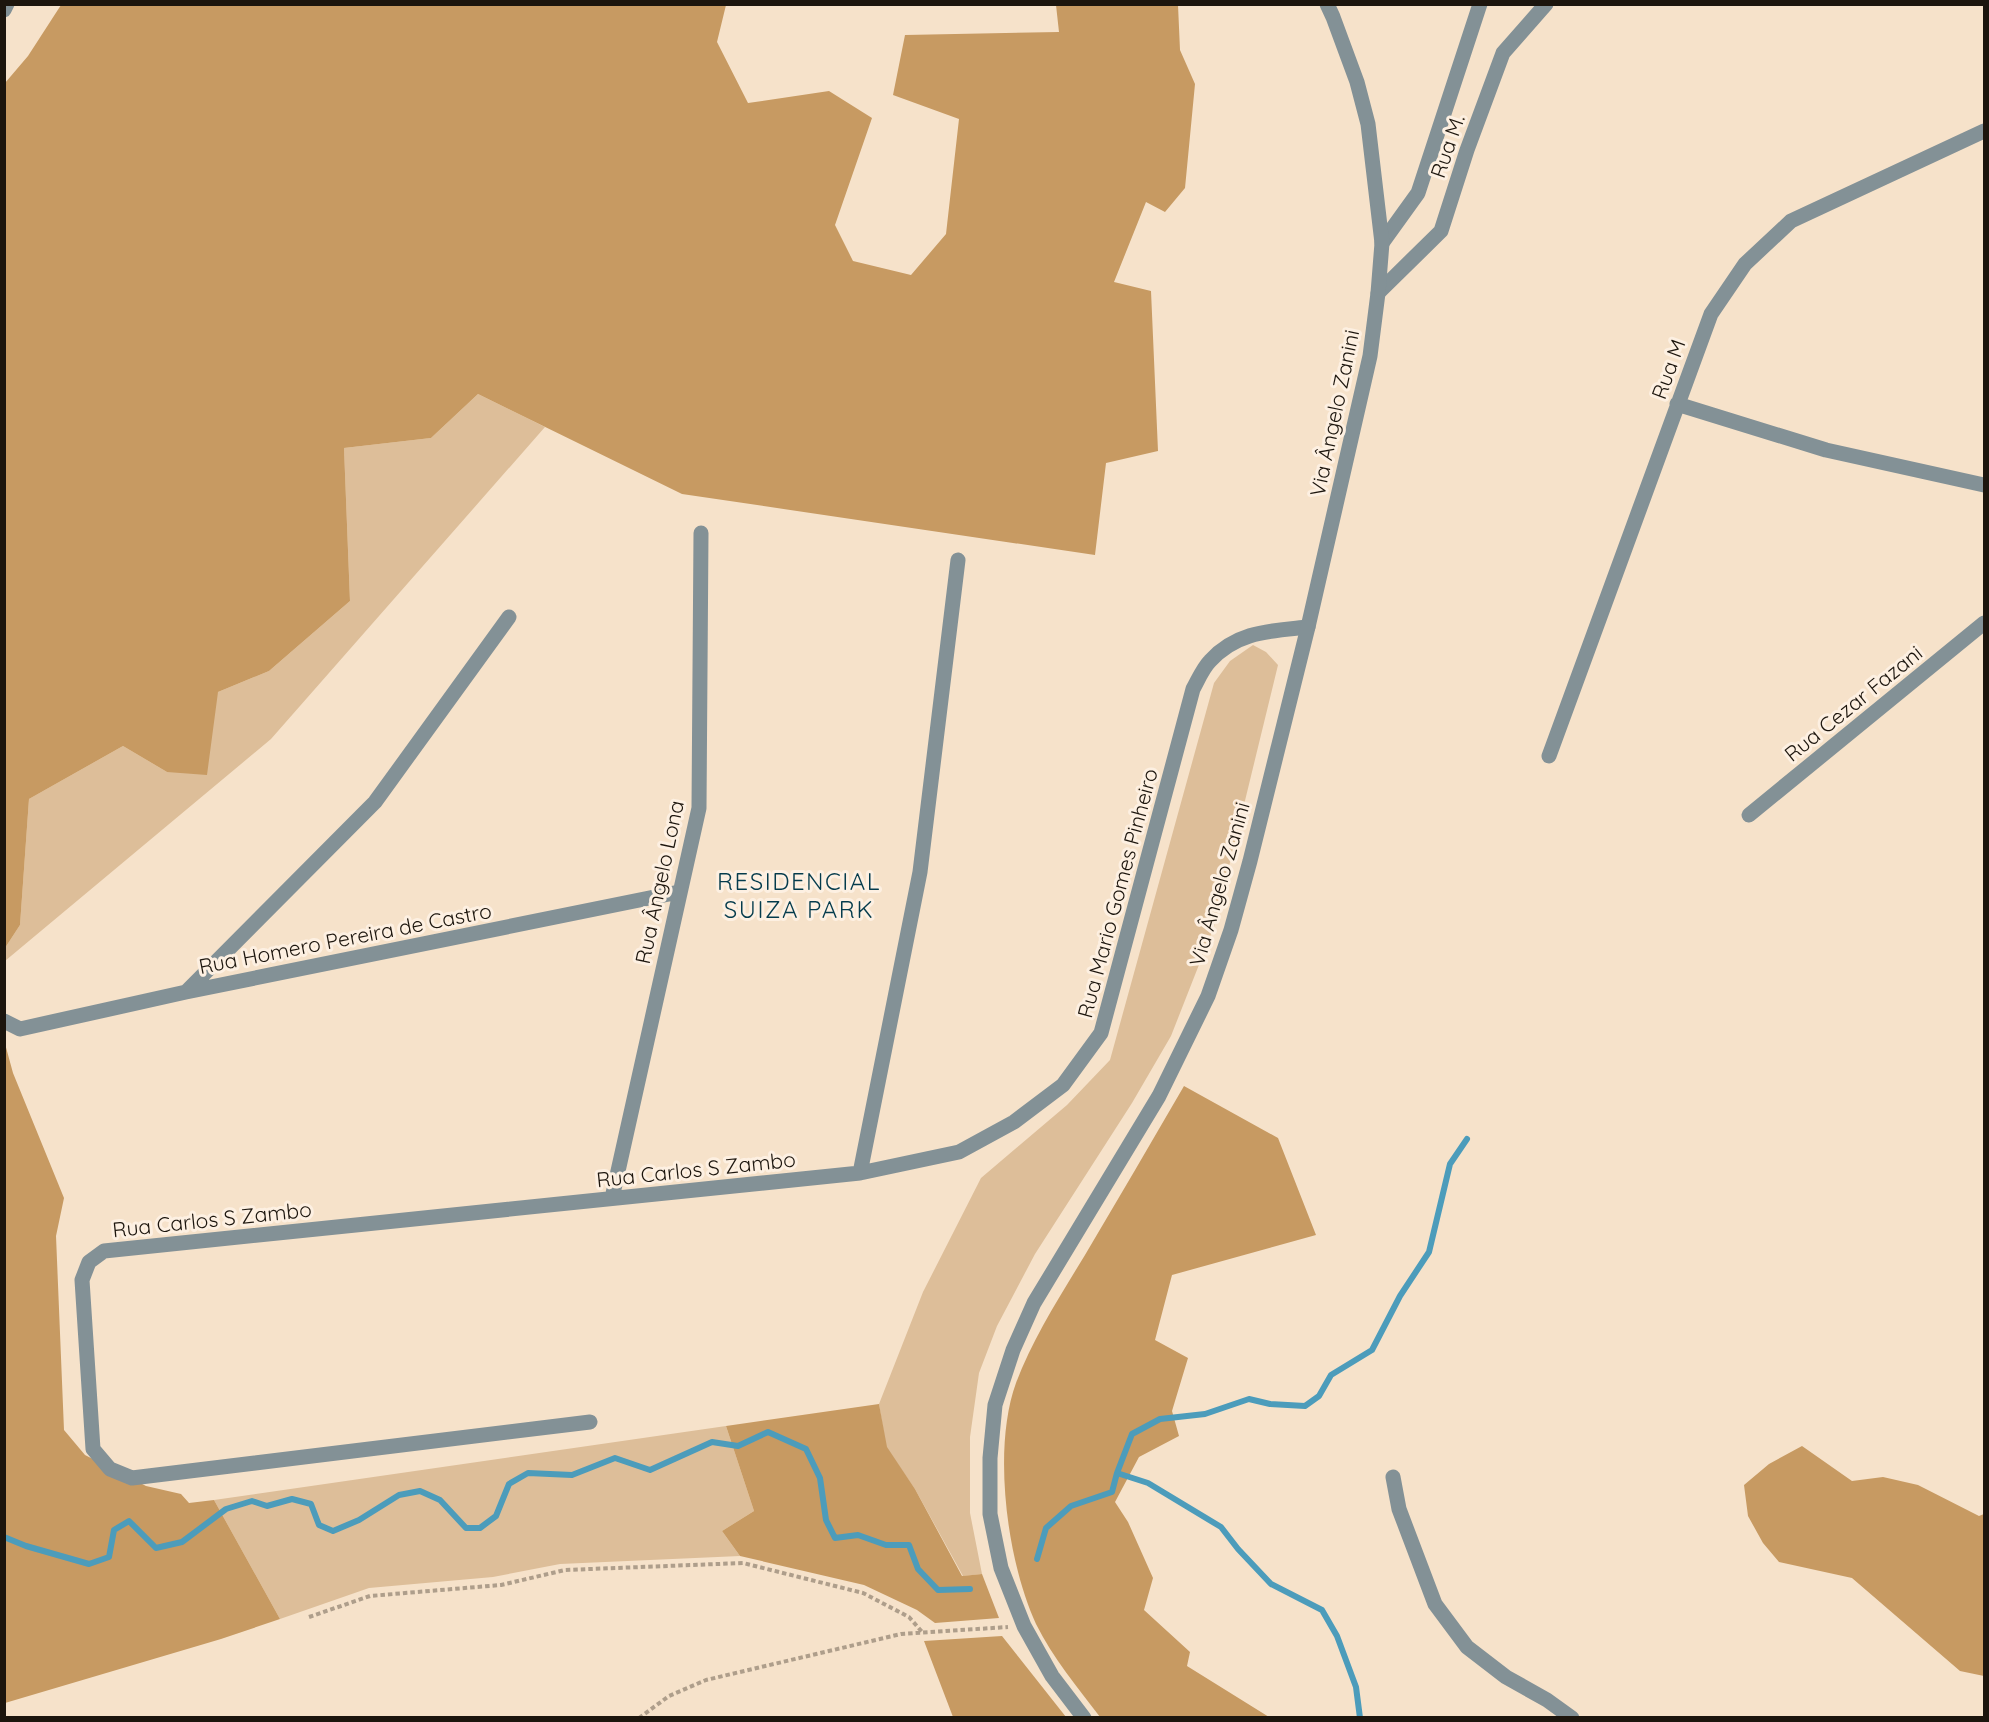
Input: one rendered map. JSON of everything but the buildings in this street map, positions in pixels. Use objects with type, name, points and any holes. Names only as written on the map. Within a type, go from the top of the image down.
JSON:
[{"type":"street","points":[[4,10],[7,4]]},
{"type":"street","name":"Via Ângelo Zanini","points":[[1084,1718],[1052,1676],[1024,1626],[1001,1568],[990,1514],[990,1458],[995,1405],[1013,1350],[1034,1303],[1159,1096],[1208,996],[1231,930],[1250,861],[1308,627],[1370,356],[1382,243],[1368,124],[1357,82],[1327,4]]},
{"type":"street","points":[[1382,243],[1418,193],[1480,4]]},
{"type":"street","name":"Rua M.","points":[[1378,293],[1441,231],[1467,150],[1503,53],[1546,4]]},
{"type":"street","name":"Rua M","points":[[1549,756],[1711,314],[1745,264],[1791,221],[1984,131]]},
{"type":"street","points":[[1677,404],[1826,450],[1984,485]]},
{"type":"street","name":"Rua Ângelo Lona","points":[[612,1198],[699,808],[701,533]]},
{"type":"street","points":[[860,1173],[920,872],[958,560]]},
{"type":"street","points":[[186,992],[375,802],[509,617]]},
{"type":"street","name":"Rua Cezar Fazani","points":[[1749,815],[1984,623]]},
{"type":"street","name":"Rua Mario Gomes Pinheiro","points":[[860,1173],[959,1152],[1014,1122],[1063,1085],[1101,1034],[1193,689],[1209,662],[1226,646],[1257,632],[1308,627]]},
{"type":"street","name":"Rua Homero Pereira de Castro","points":[[4,1021],[20,1029],[186,992],[679,892]]},
{"type":"street","name":"Rua Carlos S Zambo","points":[[590,1422],[132,1478],[110,1469],[93,1449],[82,1280],[89,1262],[104,1251],[860,1173]]},
{"type":"street","points":[[1393,1478],[1399,1509],[1435,1604],[1467,1647],[1506,1677],[1547,1700],[1572,1718]]},
{"type":"path","points":[[309,1617],[370,1596],[501,1585],[565,1570],[743,1563],[863,1593],[909,1617],[922,1633]]},
{"type":"path","points":[[639,1718],[669,1695],[706,1680],[901,1634],[1024,1626]]},
{"type":"shaded area","points":[[61,5],[726,5],[717,42],[748,103],[829,91],[872,118],[835,225],[853,261],[911,275],[946,234],[959,119],[893,95],[905,35],[1059,32],[1056,5],[1178,5],[1180,50],[1195,84],[1185,188],[1165,212],[1146,202],[1114,282],[1151,291],[1158,451],[1106,463],[1095,555],[682,494],[478,394],[431,438],[344,448],[350,601],[269,671],[218,692],[207,775],[167,772],[123,746],[29,799],[20,925],[5,948],[5,83],[28,56]]},
{"type":"shaded area","points":[[478,394],[545,427],[271,739],[5,961],[5,948],[20,925],[29,799],[123,746],[167,772],[218,692],[269,671],[350,601],[344,448],[431,438]]},
{"type":"shaded area","points":[[1253,645],[1266,652],[1278,665],[1215,924],[1171,1036],[1132,1103],[1035,1254],[997,1326],[979,1373],[970,1437],[970,1513],[982,1574],[963,1576],[915,1489],[886,1447],[879,1404],[923,1292],[981,1178],[1067,1105],[1110,1060],[1214,683],[1230,661]]},
{"type":"shaded area","points":[[4,1040],[13,1073],[64,1198],[56,1236],[64,1430],[85,1455],[146,1486],[181,1494],[189,1503],[214,1500],[280,1619],[221,1639],[5,1703]]},
{"type":"shaded area","points":[[1184,1086],[1278,1138],[1316,1235],[1172,1275],[1155,1340],[1188,1358],[1172,1411],[1179,1436],[1139,1457],[1115,1502],[1128,1522],[1153,1578],[1144,1610],[1190,1652],[1187,1666],[1269,1717],[1100,1717],[1058,1660],[1036,1624],[1017,1569],[1006,1505],[1005,1440],[1009,1410],[1023,1366],[1048,1318]]},
{"type":"shaded area","points":[[879,1404],[887,1447],[915,1489],[962,1576],[982,1574],[999,1618],[935,1623],[917,1610],[864,1585],[740,1556],[722,1531],[754,1511],[726,1426]]},
{"type":"shaded area","points":[[726,1426],[754,1511],[722,1531],[740,1556],[560,1564],[493,1577],[369,1588],[280,1619],[214,1500]]},
{"type":"shaded area","points":[[1802,1446],[1852,1481],[1883,1477],[1918,1485],[1979,1516],[1984,1514],[1984,1676],[1960,1671],[1852,1578],[1779,1562],[1763,1543],[1748,1516],[1744,1485],[1769,1464]]},
{"type":"shaded area","points":[[1002,1636],[1066,1717],[953,1717],[924,1641]]},
{"type":"waterway","points":[[1037,1559],[1046,1528],[1071,1506],[1112,1492],[1132,1434],[1160,1419],[1205,1414],[1249,1399],[1270,1404],[1305,1406],[1319,1396],[1331,1375],[1372,1350],[1400,1296],[1429,1252],[1450,1164],[1467,1139]]},
{"type":"waterway","points":[[4,1537],[26,1546],[89,1564],[109,1557],[114,1530],[129,1521],[156,1548],[182,1542],[226,1509],[252,1501],[267,1506],[292,1499],[311,1504],[319,1525],[333,1531],[359,1520],[399,1495],[420,1491],[440,1500],[466,1528],[480,1528],[496,1516],[509,1484],[528,1473],[572,1475],[615,1458],[650,1470],[712,1442],[738,1446],[768,1432],[806,1449],[820,1478],[826,1520],[835,1538],[858,1535],[886,1545],[909,1545],[918,1569],[938,1590],[970,1589]]},
{"type":"waterway","points":[[1117,1473],[1148,1483],[1221,1527],[1271,1584],[1322,1610],[1337,1636],[1356,1687],[1360,1718]]},
{"type":"district","name":"RESIDENCIAL SUIZA PARK","points":[[799,895]]}]
